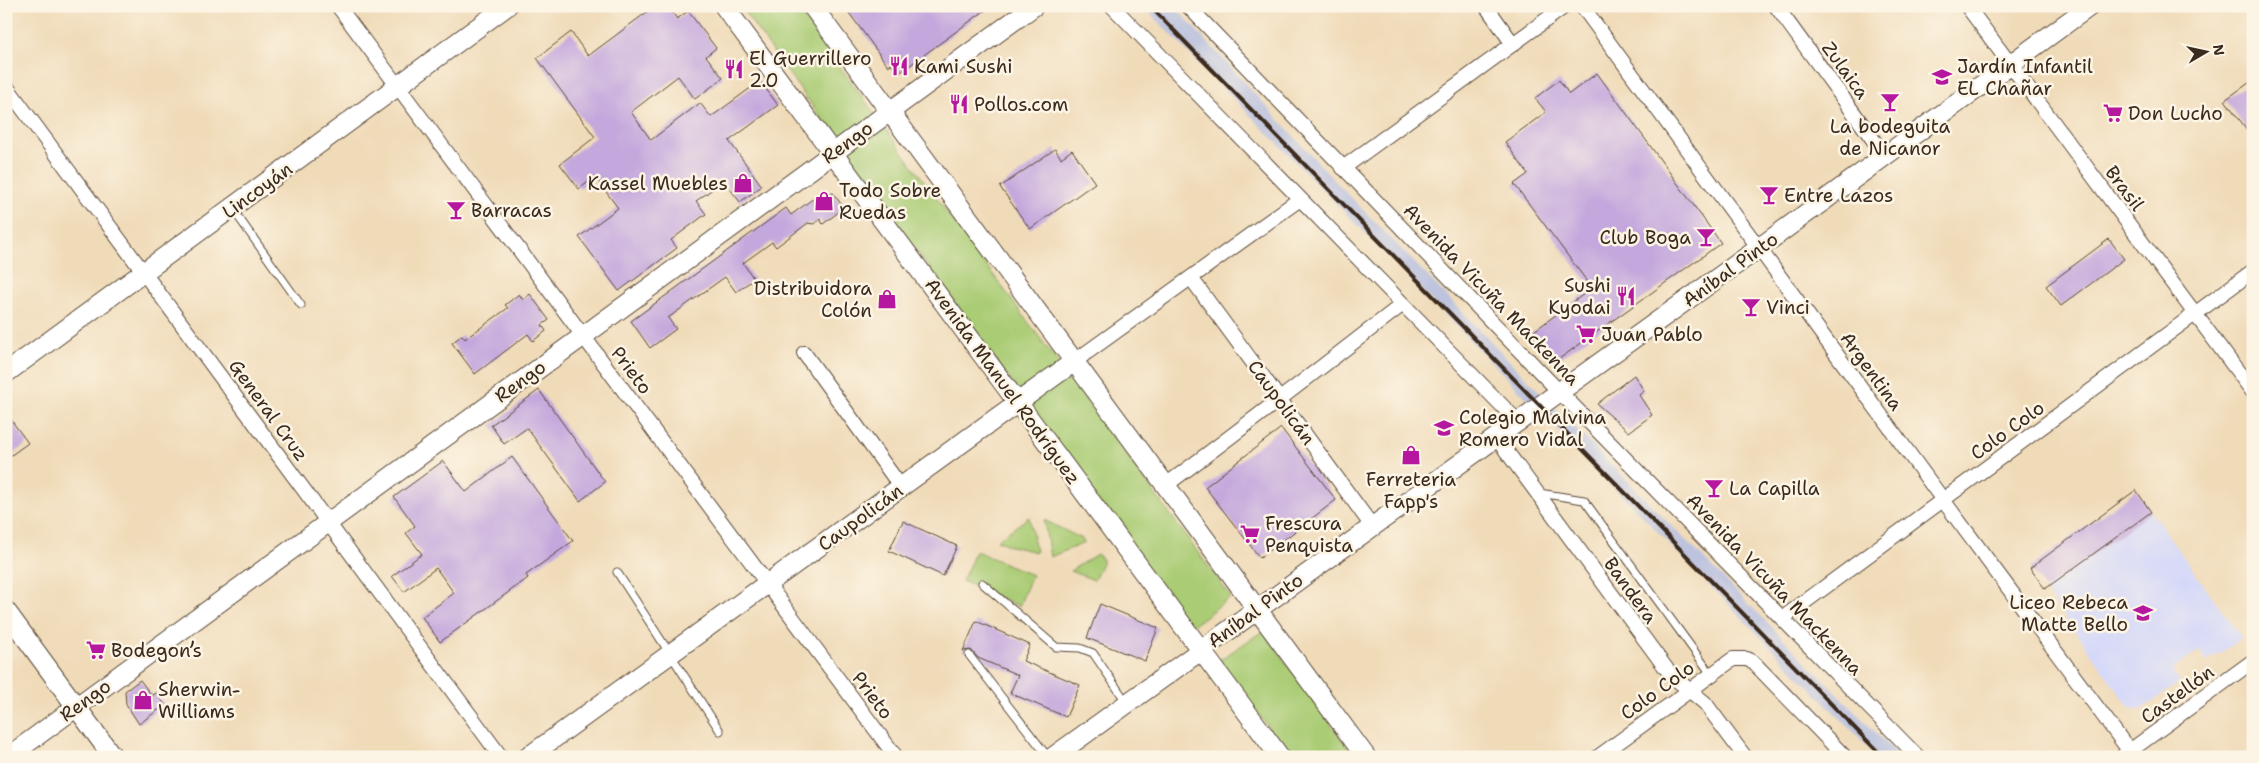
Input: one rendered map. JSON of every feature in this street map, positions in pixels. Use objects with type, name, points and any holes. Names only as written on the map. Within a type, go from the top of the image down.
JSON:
[{"type":"main road","name":"Lincoyán","points":[[6,373],[507,6]]},
{"type":"main road","name":"Avenida Manuel Rodríguez","points":[[724,6],[1280,757]]},
{"type":"main road","points":[[812,6],[1366,757]]},
{"type":"main road","name":"Rengo","points":[[8,757],[1034,6]]},
{"type":"main road","name":"Aníbal Pinto","points":[[1053,757],[1759,248],[2090,6]]},
{"type":"main road","name":"Caupolicán","points":[[528,757],[1075,361]]},
{"type":"main road","points":[[6,611],[113,757]]},
{"type":"street","name":"Prieto","points":[[338,6],[896,757]]},
{"type":"street","points":[[1112,6],[1518,422]]},
{"type":"street","name":"Avenida Vicuña Mackenna","points":[[1188,6],[1560,392],[1918,757]]},
{"type":"street","points":[[1486,6],[1513,44]]},
{"type":"street","points":[[1344,168],[1565,6]]},
{"type":"street","name":"Argentina","points":[[1582,6],[2129,755]]},
{"type":"street","name":"Zulaica","points":[[1776,6],[1886,156]]},
{"type":"street","name":"Brasil","points":[[1968,6],[2253,392]]},
{"type":"street","name":"General Cruz","points":[[6,86],[501,757]]},
{"type":"street","name":"Caupolicán","points":[[1075,361],[1300,199]]},
{"type":"street","name":"Colo Colo","points":[[1782,618],[2253,271]]},
{"type":"street","name":"Caupolicán","points":[[1191,278],[1372,526]]},
{"type":"street","points":[[1166,486],[1403,304]]},
{"type":"street","points":[[804,353],[901,487]]},
{"type":"street","name":"Bandera","points":[[1496,437],[1671,675],[1705,703],[1745,757]]},
{"type":"street","name":"Colo Colo","points":[[1598,757],[1711,674],[1740,658],[1753,662],[1844,757]]},
{"type":"street","name":"Castellón","points":[[2129,755],[2253,661]]},
{"type":"lane","points":[[232,208],[301,305]]},
{"type":"lane","points":[[1536,492],[1584,500],[1711,674]]},
{"type":"lane","points":[[617,572],[720,731]]},
{"type":"lane","points":[[982,583],[1056,647],[1080,648],[1093,653],[1127,703]]},
{"type":"lane","points":[[969,655],[1048,757]]},
{"type":"shaded area","points":[[1143,6],[1174,6],[1338,184],[1565,418],[1900,757],[1878,757]]},
{"type":"shaded area","name":"Liceo Rebeca Matte Bello","points":[[2151,512],[2242,638],[2207,662],[2199,651],[2172,670],[2180,682],[2140,710],[2129,707],[2045,589]]},
{"type":"green space","points":[[740,6],[795,6],[1231,597],[1189,628]]},
{"type":"green space","points":[[1029,517],[1036,552],[1010,546],[997,540]]},
{"type":"green space","points":[[1044,520],[1082,539],[1084,543],[1050,557]]},
{"type":"green space","points":[[976,551],[1032,575],[1019,606],[962,581]]},
{"type":"green space","points":[[1097,554],[1102,558],[1102,563],[1094,580],[1070,571]]},
{"type":"green space","points":[[1263,631],[1355,757],[1291,757],[1218,661]]},
{"type":"building","points":[[655,6],[668,6],[677,19],[688,11],[716,48],[706,56],[723,78],[695,99],[678,76],[631,112],[651,140],[700,103],[711,117],[760,81],[778,105],[729,141],[762,186],[740,202],[724,181],[696,201],[706,214],[671,240],[677,248],[619,291],[579,237],[618,208],[595,177],[579,189],[560,164],[595,137],[537,58],[571,32],[588,56]]},
{"type":"building","points":[[844,6],[991,6],[898,74],[891,64],[888,66]]},
{"type":"building","points":[[1597,73],[1721,243],[1559,359],[1530,334],[1592,288],[1514,184],[1528,174],[1505,142],[1546,112],[1535,98],[1559,80],[1569,94]]},
{"type":"building","points":[[2253,80],[2253,138],[2225,100]]},
{"type":"building","points":[[1055,149],[1061,158],[1072,150],[1095,183],[1030,229],[1000,187]]},
{"type":"building","points":[[822,192],[833,193],[844,208],[823,224],[820,219],[814,224],[808,223],[776,247],[772,242],[743,263],[754,279],[736,292],[725,277],[668,318],[676,329],[650,348],[631,321],[786,208],[791,215]]},
{"type":"building","points":[[2109,239],[2124,259],[2061,306],[2046,286]]},
{"type":"building","points":[[519,294],[523,300],[530,294],[549,320],[542,325],[546,331],[533,341],[528,334],[475,374],[452,343],[462,335],[465,339],[508,308],[505,305]]},
{"type":"building","points":[[1634,375],[1644,391],[1639,395],[1652,415],[1629,432],[1597,404]]},
{"type":"building","points":[[539,390],[605,482],[580,501],[527,428],[504,444],[491,425]]},
{"type":"building","points":[[6,413],[28,443],[6,459]]},
{"type":"building","points":[[1281,428],[1336,500],[1260,558],[1205,487]]},
{"type":"building","points":[[512,457],[573,541],[526,575],[528,578],[440,642],[422,617],[454,593],[436,568],[404,592],[392,576],[422,554],[406,533],[415,526],[394,497],[443,461],[466,492]]},
{"type":"building","points":[[2136,490],[2151,512],[2045,589],[2030,568]]},
{"type":"building","points":[[903,521],[957,546],[943,576],[889,551]]},
{"type":"building","points":[[1100,604],[1158,628],[1145,661],[1087,638]]},
{"type":"building","points":[[976,621],[1030,645],[1023,661],[1080,685],[1066,717],[1010,693],[1018,675],[978,658],[971,650],[963,651]]},
{"type":"building","name":"Sherwin- Williams","points":[[140,680],[152,696],[156,693],[165,705],[139,724],[126,704],[125,691]]},
{"type":"railway","points":[[1150,6],[1883,757]]},
{"type":"place","name":"Kami Sushi","points":[[899,66]]},
{"type":"place","name":"El Guerrillero 2.0","points":[[734,69]]},
{"type":"place","name":"Jardín Infantil EL Chañar","points":[[1942,77]]},
{"type":"place","name":"La bodeguita de Nicanor","points":[[1890,102]]},
{"type":"place","name":"Pollos.com","points":[[959,104]]},
{"type":"place","name":"Don Lucho","points":[[2113,113]]},
{"type":"place","name":"Kassel Muebles","points":[[743,183]]},
{"type":"place","name":"Entre Lazos","points":[[1769,195]]},
{"type":"place","name":"Todo Sobre Ruedas","points":[[824,201]]},
{"type":"place","name":"Barracas","points":[[456,210]]},
{"type":"place","name":"Club Boga","points":[[1706,237]]},
{"type":"place","name":"Sushi Kyodai","points":[[1626,296]]},
{"type":"place","name":"Distribuidora Colón","points":[[887,299]]},
{"type":"place","name":"Vinci","points":[[1751,307]]},
{"type":"place","name":"Juan Pablo","points":[[1586,334]]},
{"type":"place","name":"Colegio Malvina Romero Vidal","points":[[1444,428]]},
{"type":"place","name":"Ferreteria Fapp's","points":[[1411,455]]},
{"type":"place","name":"La Capilla","points":[[1714,488]]},
{"type":"place","name":"Frescura Penquista","points":[[1250,534]]},
{"type":"place","name":"Liceo Rebeca Matte Bello","points":[[2143,613]]},
{"type":"place","name":"Bodegon’s","points":[[96,650]]},
{"type":"place","name":"Sherwin- Williams","points":[[143,700]]}]
